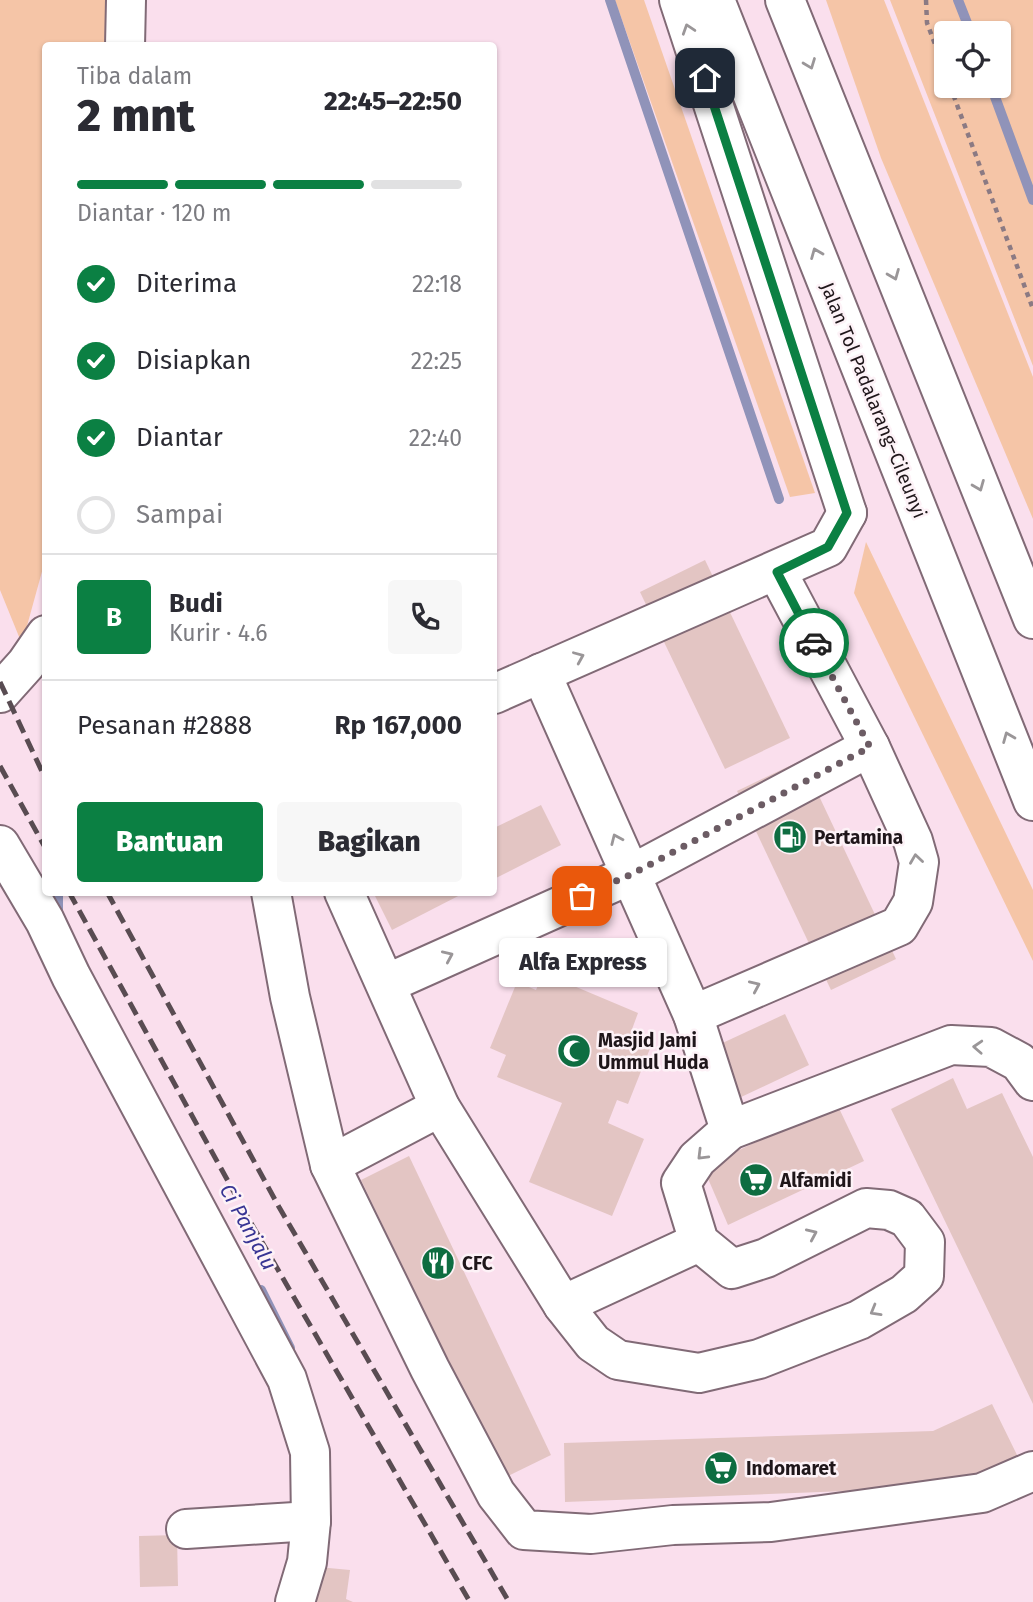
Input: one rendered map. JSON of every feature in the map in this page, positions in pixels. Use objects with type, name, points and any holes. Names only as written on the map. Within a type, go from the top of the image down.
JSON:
[{"type":"main road","points":[[125,42],[126,0]]},
{"type":"main road","points":[[497,693],[777,572],[828,547],[847,513],[679,0]]},
{"type":"main road","name":"Jalan Tol Padalarang–Cileunyi","points":[[715,0],[1033,801]]},
{"type":"main road","points":[[785,0],[1033,619]]},
{"type":"main road","points":[[693,1015],[899,926],[913,902],[919,862],[913,841],[870,747],[777,572]]},
{"type":"main road","points":[[0,692],[26,664],[42,641]]},
{"type":"main road","points":[[541,673],[693,1015],[730,1130]]},
{"type":"main road","points":[[386,984],[632,874],[870,747]]},
{"type":"main road","points":[[0,845],[45,921],[77,988],[287,1379],[310,1452],[312,1521],[307,1562],[295,1602]]},
{"type":"main road","points":[[271,896],[290,997],[330,1165],[430,1369],[496,1494],[524,1530],[590,1534],[673,1525],[771,1522],[982,1493],[1033,1471]]},
{"type":"main road","points":[[346,896],[440,1107],[563,1305],[593,1343],[618,1360],[699,1373],[759,1359],[826,1335],[904,1294],[924,1276],[925,1242],[907,1218],[889,1210],[866,1208],[766,1258],[732,1269],[699,1242],[681,1183],[697,1159],[730,1130],[951,1045],[991,1047],[1019,1062],[1033,1081]]},
{"type":"main road","points":[[330,1165],[440,1107]]},
{"type":"main road","points":[[563,1305],[699,1242]]},
{"type":"main road","points":[[186,1529],[312,1521]]},
{"type":"path","points":[[926,0],[928,23],[934,40]]},
{"type":"path","points":[[954,98],[1033,309]]},
{"type":"shaded area","points":[[0,0],[110,0],[112,42],[42,42],[42,572],[22,644],[0,590]]},
{"type":"shaded area","points":[[615,0],[644,0],[815,493],[790,497]]},
{"type":"shaded area","points":[[826,0],[884,0],[1033,377],[1033,519],[881,158]]},
{"type":"shaded area","points":[[890,0],[1033,0],[1033,366]]},
{"type":"shaded area","points":[[866,542],[1033,890],[1033,961],[854,593]]},
{"type":"building","points":[[705,560],[790,738],[725,769],[640,592]]},
{"type":"building","points":[[802,760],[896,959],[831,990],[737,791]]},
{"type":"building","points":[[541,805],[561,845],[497,877],[497,827]]},
{"type":"building","points":[[375,896],[458,896],[392,930]]},
{"type":"building","name":"Masjid Jami Ummul Huda","points":[[543,973],[638,1013],[631,1032],[653,1041],[628,1104],[617,1100],[608,1123],[644,1139],[612,1216],[529,1182],[562,1103],[497,1077],[506,1055],[490,1048],[517,982],[536,990]]},
{"type":"building","points":[[785,1014],[809,1065],[739,1098],[716,1046]]},
{"type":"building","points":[[953,1078],[967,1109],[1002,1093],[1033,1157],[1033,1404],[891,1109]]},
{"type":"building","points":[[837,1104],[864,1161],[728,1225],[703,1167]]},
{"type":"building","points":[[409,1156],[551,1455],[504,1478],[361,1180]]},
{"type":"building","points":[[992,1404],[1018,1457],[951,1487],[565,1502],[564,1443],[933,1431]]},
{"type":"building","points":[[177,1535],[178,1586],[140,1587],[139,1536]]},
{"type":"building","points":[[318,1567],[350,1570],[346,1599],[353,1602],[314,1602]]},
{"type":"waterway","points":[[610,0],[779,499]]},
{"type":"waterway","points":[[958,0],[966,21]]},
{"type":"waterway","points":[[995,98],[1033,200]]},
{"type":"waterway","name":"Ci Panjalu","points":[[58,896],[58,918]]},
{"type":"waterway","name":"Ci Panjalu","points":[[261,1290],[290,1348]]},
{"type":"railway","points":[[0,682],[42,771]]},
{"type":"railway","points":[[0,766],[42,842]]},
{"type":"railway","points":[[71,896],[251,1223],[470,1602]]},
{"type":"railway","points":[[109,896],[279,1207],[509,1602]]},
{"type":"way so far","points":[[582,896],[632,874],[870,747],[814,643]]},
{"type":"place","name":"Pertamina","points":[[790,837]]},
{"type":"place","name":"Alfa Express","points":[[582,896]]},
{"type":"place","name":"Masjid Jami Ummul Huda","points":[[574,1051]]},
{"type":"place","name":"Alfamidi","points":[[756,1180]]},
{"type":"place","name":"CFC","points":[[438,1263]]},
{"type":"place","name":"Indomaret","points":[[721,1468]]},
{"type":"route","points":[[705,78],[847,513],[828,547],[777,572],[814,643]]}]
